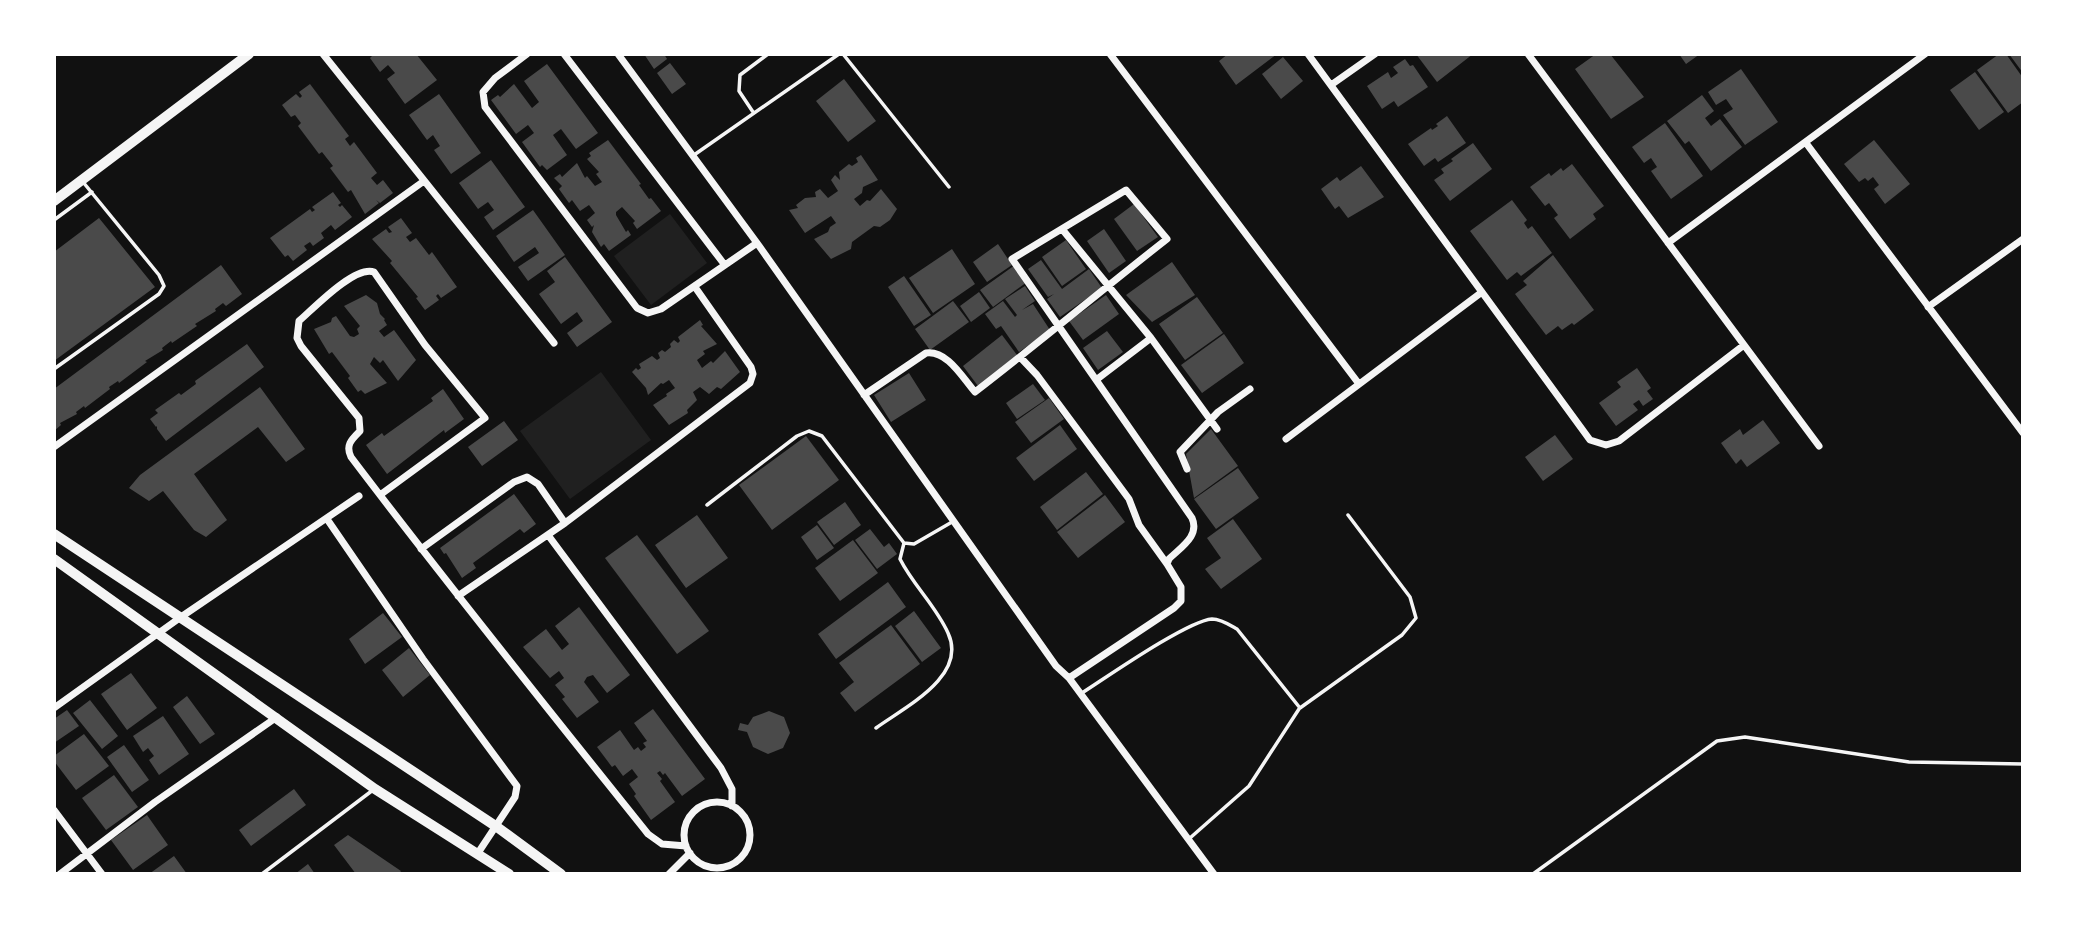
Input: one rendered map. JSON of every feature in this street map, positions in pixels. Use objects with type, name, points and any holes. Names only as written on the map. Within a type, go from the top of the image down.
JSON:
[{"type":"street","points":[[54,201],[249,54]]},
{"type":"street","points":[[323,54],[554,343]]},
{"type":"street","points":[[527,54],[495,78],[483,92],[485,107],[638,308],[648,313],[661,309],[757,243]]},
{"type":"street","points":[[564,54],[723,264]]},
{"type":"street","points":[[618,54],[757,243],[1056,666],[1069,678],[1214,874]]},
{"type":"street","points":[[1110,54],[1359,384]]},
{"type":"street","points":[[1308,54],[1590,440],[1606,445],[1619,441],[1744,345]]},
{"type":"street","points":[[1331,85],[1375,54]]},
{"type":"street","points":[[1528,54],[1819,446]]},
{"type":"street","points":[[1668,243],[1925,54]]},
{"type":"street","points":[[1806,143],[2023,433]]},
{"type":"street","points":[[54,447],[424,181]]},
{"type":"street","points":[[864,395],[926,353],[935,352],[945,358],[975,391],[1020,357],[1057,325],[1167,239],[1126,190],[1012,259],[1057,325],[1194,522],[1194,534],[1167,564]]},
{"type":"street","points":[[1062,229],[1151,338],[1214,425]]},
{"type":"street","points":[[1928,307],[2023,239]]},
{"type":"street","points":[[380,495],[485,418],[425,345],[374,272],[368,270],[355,274],[299,321],[297,329],[301,346],[359,418],[360,430],[349,443],[348,450],[380,495],[421,549],[648,834],[662,844],[688,849]]},
{"type":"street","points":[[458,596],[565,523],[750,383],[751,367],[695,287]]},
{"type":"street","points":[[1286,439],[1482,292]]},
{"type":"street","points":[[1096,380],[1151,338]]},
{"type":"street","points":[[1020,357],[1037,375],[1129,499],[1139,525],[1181,587],[1181,601],[1174,608],[1069,678]]},
{"type":"street","points":[[1187,469],[1180,452],[1214,425],[1218,412],[1250,389]]},
{"type":"street","points":[[421,549],[514,482],[527,477],[538,484],[565,523]]},
{"type":"street","points":[[54,708],[181,617],[359,496]]},
{"type":"street","points":[[327,519],[423,659],[517,786],[515,797],[478,853]]},
{"type":"street","points":[[54,534],[497,827],[561,874]]},
{"type":"street","points":[[548,535],[721,768],[732,789],[732,806]]},
{"type":"street","points":[[54,559],[375,789],[478,853],[496,870],[509,874]]},
{"type":"street","points":[[60,874],[155,802],[277,717]]},
{"type":"street","points":[[715,802],[732,806],[743,815],[750,836],[748,846],[734,863],[724,867],[707,866],[694,859],[688,849],[684,829],[695,810],[704,804],[715,802]]},
{"type":"street","points":[[54,810],[102,874]]},
{"type":"street","points":[[669,874],[688,849]]},
{"type":"street","points":[[701,874],[707,866]]},
{"type":"lane","points":[[753,112],[740,91],[740,75],[768,54]]},
{"type":"lane","points":[[692,156],[841,54],[949,187]]},
{"type":"lane","points":[[54,369],[159,294],[164,286],[159,275],[82,180]]},
{"type":"lane","points":[[54,220],[92,192]]},
{"type":"lane","points":[[707,505],[797,436],[809,431],[822,436],[904,543],[914,544],[954,522]]},
{"type":"lane","points":[[1188,839],[1248,786],[1300,708],[1402,635],[1416,618],[1410,597],[1348,515]]},
{"type":"lane","points":[[876,728],[939,681],[951,664],[953,650],[948,633],[900,559],[904,543]]},
{"type":"lane","points":[[1080,694],[1187,628],[1212,619],[1228,623],[1237,629],[1300,708]]},
{"type":"lane","points":[[1533,874],[1717,741],[1745,737],[1936,764],[2023,764]]},
{"type":"lane","points":[[262,874],[375,789]]},
{"type":"shaded area","points":[[670,214],[707,263],[651,305],[614,256]]},
{"type":"shaded area","points":[[601,372],[651,440],[570,499],[520,431]]},
{"type":"building","points":[[374,54],[416,54],[437,80],[405,104],[387,79],[395,73],[388,65],[380,72],[370,58]]},
{"type":"building","points":[[644,54],[664,54],[667,59],[654,69]]},
{"type":"building","points":[[1228,54],[1277,54],[1236,85],[1219,61]]},
{"type":"building","points":[[1416,54],[1473,54],[1437,82]]},
{"type":"building","points":[[1596,54],[1610,54],[1644,97],[1611,119],[1575,69]]},
{"type":"building","points":[[1679,54],[1700,54],[1686,64]]},
{"type":"building","points":[[1999,54],[2006,54],[2023,78],[2023,102],[2008,113],[1977,70]]},
{"type":"building","points":[[2009,54],[2023,54],[2023,73]]},
{"type":"building","points":[[1283,57],[1303,81],[1281,99],[1262,74]]},
{"type":"building","points":[[1405,59],[1410,66],[1413,65],[1428,87],[1398,107],[1394,101],[1382,109],[1367,86],[1388,72],[1391,78],[1398,73],[1393,67]]},
{"type":"building","points":[[670,63],[686,84],[672,94],[657,73]]},
{"type":"building","points":[[547,64],[598,133],[576,149],[561,129],[553,135],[567,155],[547,170],[542,165],[540,167],[522,142],[534,133],[528,125],[516,134],[491,100],[498,95],[500,97],[514,84],[532,108],[539,102],[524,81]]},
{"type":"building","points":[[1741,69],[1778,122],[1745,145],[1723,115],[1733,109],[1726,99],[1716,105],[1708,92]]},
{"type":"building","points":[[1975,72],[2004,112],[1979,130],[1950,90]]},
{"type":"building","points":[[844,79],[876,121],[848,142],[816,101]]},
{"type":"building","points":[[310,84],[349,136],[345,139],[350,146],[354,142],[377,173],[371,178],[377,185],[383,180],[393,193],[380,203],[376,200],[379,203],[365,214],[351,190],[348,192],[330,168],[333,166],[322,152],[319,154],[298,126],[301,123],[295,115],[291,117],[282,105],[296,94],[300,98],[302,96],[299,92]]},
{"type":"building","points":[[439,94],[481,153],[451,174],[434,150],[440,146],[433,135],[427,140],[409,115]]},
{"type":"building","points":[[1702,95],[1714,111],[1705,118],[1711,126],[1720,119],[1742,147],[1711,171],[1689,141],[1685,144],[1667,121]]},
{"type":"building","points":[[1447,116],[1466,143],[1438,162],[1435,158],[1424,166],[1408,144],[1438,126],[1436,124]]},
{"type":"building","points":[[1665,123],[1703,176],[1671,199],[1651,171],[1657,167],[1651,158],[1644,163],[1632,147]]},
{"type":"building","points":[[608,140],[649,199],[651,198],[661,211],[637,229],[633,223],[635,221],[622,207],[616,215],[626,232],[628,230],[631,235],[609,251],[604,244],[601,247],[592,232],[594,225],[592,227],[587,220],[595,213],[589,205],[580,211],[572,200],[569,203],[559,189],[562,186],[554,178],[560,174],[562,177],[577,163],[585,178],[587,176],[595,186],[602,182],[596,174],[599,172],[587,159],[591,156],[589,153]]},
{"type":"building","points":[[1874,140],[1910,184],[1885,204],[1874,189],[1879,185],[1873,177],[1859,182],[1844,164]]},
{"type":"building","points":[[1473,143],[1492,169],[1450,201],[1434,180],[1444,173],[1441,169],[1453,161],[1451,159]]},
{"type":"building","points":[[861,155],[878,180],[863,187],[862,193],[854,199],[860,206],[867,200],[870,201],[881,189],[897,209],[890,220],[880,227],[874,226],[852,242],[851,249],[831,259],[814,239],[828,232],[836,223],[831,216],[805,233],[789,210],[798,208],[796,205],[805,198],[816,197],[815,192],[820,189],[828,198],[838,191],[831,180],[835,175],[840,180],[839,172],[849,164],[852,166],[858,162],[856,158]]},
{"type":"building","points":[[491,160],[525,207],[493,230],[484,217],[494,210],[488,202],[478,209],[459,183]]},
{"type":"building","points":[[1572,164],[1604,206],[1593,214],[1596,219],[1570,239],[1554,218],[1558,215],[1549,203],[1545,206],[1530,187],[1549,173],[1551,176]]},
{"type":"building","points":[[1361,166],[1384,197],[1348,218],[1339,206],[1335,209],[1321,189],[1337,177],[1340,181]]},
{"type":"building","points":[[333,192],[341,203],[338,205],[342,205],[352,217],[335,230],[331,225],[321,233],[324,238],[313,246],[310,242],[304,246],[307,250],[293,261],[288,255],[285,257],[270,238],[310,209],[312,212],[315,210],[312,207]]},
{"type":"building","points":[[1512,200],[1527,220],[1524,223],[1528,229],[1532,226],[1552,253],[1521,276],[1517,272],[1507,280],[1470,231]]},
{"type":"building","points":[[1134,204],[1158,237],[1137,251],[1114,219]]},
{"type":"building","points":[[533,210],[565,255],[528,281],[518,267],[539,253],[535,247],[514,262],[496,236]]},
{"type":"building","points":[[99,218],[155,287],[54,361],[54,252]]},
{"type":"building","points":[[401,218],[412,233],[406,237],[410,242],[416,238],[429,255],[432,252],[457,287],[441,298],[438,294],[436,296],[439,300],[425,310],[416,298],[418,297],[390,263],[392,261],[372,239],[386,229],[389,233],[392,232],[388,227]]},
{"type":"building","points":[[1104,229],[1126,261],[1109,273],[1087,241]]},
{"type":"building","points":[[1066,240],[1086,269],[1062,286],[1042,257]]},
{"type":"building","points":[[998,244],[1012,265],[987,282],[973,262]]},
{"type":"building","points":[[952,249],[975,284],[933,313],[909,278]]},
{"type":"building","points":[[1553,255],[1594,310],[1574,325],[1572,323],[1562,330],[1558,326],[1546,335],[1515,294],[1527,285],[1523,281]]},
{"type":"building","points":[[565,257],[612,322],[577,347],[567,333],[583,321],[577,312],[561,324],[539,294],[555,282],[547,271]]},
{"type":"building","points":[[1041,260],[1062,289],[1089,269],[1102,288],[1060,317],[1047,299],[1054,294],[1048,297],[1028,269]]},
{"type":"building","points":[[1172,262],[1195,295],[1152,322],[1126,295]]},
{"type":"building","points":[[221,265],[242,294],[226,306],[223,303],[216,311],[195,324],[197,326],[172,343],[171,341],[119,383],[118,381],[109,387],[110,389],[85,408],[84,406],[76,412],[77,414],[60,423],[54,431],[54,389]]},
{"type":"building","points":[[1015,265],[1027,282],[993,307],[980,290]]},
{"type":"building","points":[[904,276],[931,315],[914,326],[888,287]]},
{"type":"building","points":[[1025,286],[1035,301],[1022,310],[1033,304],[1050,330],[1019,352],[1001,326],[996,329],[985,314],[1003,301],[1015,317],[1017,315],[1005,299]]},
{"type":"building","points":[[979,292],[990,308],[971,322],[960,306]]},
{"type":"building","points":[[366,295],[377,303],[380,314],[385,319],[387,325],[379,331],[384,337],[394,330],[416,360],[398,381],[383,360],[380,363],[374,357],[370,364],[387,383],[365,394],[361,390],[358,392],[348,378],[350,376],[332,352],[329,354],[314,329],[331,322],[336,316],[350,336],[359,334],[357,329],[360,326],[344,306]]},
{"type":"building","points":[[1106,295],[1119,314],[1083,340],[1069,321]]},
{"type":"building","points":[[1197,297],[1223,333],[1185,360],[1159,324]]},
{"type":"building","points":[[953,301],[969,322],[930,350],[915,329]]},
{"type":"building","points":[[700,320],[703,325],[701,326],[717,344],[703,351],[705,354],[697,360],[702,368],[711,361],[713,363],[725,351],[740,372],[721,389],[717,387],[709,394],[700,387],[693,392],[697,400],[687,410],[688,413],[669,425],[653,405],[675,388],[669,380],[661,383],[648,395],[646,388],[632,372],[641,368],[639,364],[652,356],[657,360],[660,358],[658,353],[662,350],[665,352],[674,340],[678,343],[678,337]]},
{"type":"building","points":[[1107,331],[1123,352],[1098,370],[1083,348]]},
{"type":"building","points":[[1224,334],[1244,363],[1202,393],[1181,365]]},
{"type":"building","points":[[1002,335],[1017,355],[978,386],[963,366]]},
{"type":"building","points":[[247,344],[264,367],[166,441],[150,419],[158,413],[155,410],[179,393],[181,395],[196,384],[195,381]]},
{"type":"building","points":[[1637,368],[1651,388],[1647,391],[1653,399],[1643,406],[1639,400],[1633,404],[1638,410],[1616,426],[1599,403],[1621,387],[1617,382]]},
{"type":"building","points":[[909,373],[926,400],[891,422],[874,395]]},
{"type":"building","points":[[1033,384],[1045,400],[1017,419],[1006,403]]},
{"type":"building","points":[[260,387],[305,449],[286,462],[258,427],[194,474],[227,520],[206,537],[194,530],[163,491],[149,501],[129,488],[140,475]]},
{"type":"building","points":[[443,389],[464,419],[445,433],[444,430],[387,474],[366,445],[382,433],[384,436],[433,401],[431,398]]},
{"type":"building","points":[[1049,398],[1064,419],[1031,443],[1015,422]]},
{"type":"building","points":[[1763,420],[1780,443],[1747,467],[1741,459],[1736,464],[1721,443],[1740,429],[1743,435]]},
{"type":"building","points":[[504,421],[518,440],[482,466],[468,447]]},
{"type":"building","points":[[1060,425],[1077,449],[1034,481],[1016,458]]},
{"type":"building","points":[[1211,429],[1238,466],[1194,498],[1186,454]]},
{"type":"building","points":[[1555,435],[1573,459],[1543,481],[1525,457]]},
{"type":"building","points":[[806,436],[839,480],[772,530],[739,485]]},
{"type":"building","points":[[1238,468],[1259,498],[1216,529],[1194,499]]},
{"type":"building","points":[[1086,472],[1103,494],[1057,530],[1040,507]]},
{"type":"building","points":[[514,494],[536,524],[524,533],[520,529],[473,563],[476,568],[462,578],[440,548]]},
{"type":"building","points":[[1105,495],[1125,522],[1078,558],[1057,532]]},
{"type":"building","points":[[845,502],[861,525],[834,545],[817,522]]},
{"type":"building","points":[[697,515],[728,558],[686,588],[655,545]]},
{"type":"building","points":[[1233,519],[1262,559],[1221,589],[1205,569],[1221,558],[1207,538]]},
{"type":"building","points":[[817,525],[834,548],[817,560],[801,537]]},
{"type":"building","points":[[870,529],[884,547],[889,543],[897,554],[877,569],[855,540]]},
{"type":"building","points":[[637,535],[709,631],[677,654],[605,558]]},
{"type":"building","points":[[853,540],[878,573],[840,601],[815,568]]},
{"type":"building","points":[[888,582],[906,607],[836,659],[818,634]]},
{"type":"building","points":[[579,607],[630,675],[607,693],[593,675],[587,677],[584,682],[599,702],[577,718],[555,685],[564,678],[559,671],[550,678],[523,647],[546,629],[562,650],[569,644],[555,626]]},
{"type":"building","points":[[914,611],[941,648],[922,662],[895,626]]},
{"type":"building","points":[[383,613],[402,637],[365,664],[349,639]]},
{"type":"building","points":[[891,625],[920,664],[855,712],[840,693],[854,682],[839,663]]},
{"type":"building","points":[[409,648],[430,675],[403,697],[382,670]]},
{"type":"building","points":[[131,673],[157,708],[127,730],[101,694]]},
{"type":"building","points":[[187,696],[215,734],[200,744],[173,707]]},
{"type":"building","points":[[90,700],[118,736],[102,749],[73,713]]},
{"type":"building","points":[[653,709],[705,779],[682,796],[665,773],[657,773],[675,802],[651,820],[629,784],[638,777],[632,769],[623,776],[615,765],[612,767],[597,747],[620,730],[634,750],[638,747],[641,751],[646,747],[643,743],[647,741],[634,723]]},
{"type":"building","points":[[67,710],[79,726],[54,743],[54,719]]},
{"type":"building","points":[[769,711],[784,717],[790,733],[783,748],[768,754],[753,747],[747,732],[738,730],[740,723],[748,725],[753,717]]},
{"type":"building","points":[[163,716],[189,754],[159,775],[149,760],[154,756],[148,748],[143,752],[133,736]]},
{"type":"building","points":[[84,734],[109,766],[76,790],[54,761],[54,756]]},
{"type":"building","points":[[124,745],[149,780],[132,792],[107,757]]},
{"type":"building","points":[[114,775],[138,807],[106,830],[82,798]]},
{"type":"building","points":[[294,789],[306,805],[251,846],[239,830]]},
{"type":"building","points":[[147,815],[168,845],[133,870],[111,840]]},
{"type":"building","points":[[348,835],[401,871],[399,874],[356,874],[334,845]]},
{"type":"building","points":[[174,856],[187,874],[149,874]]},
{"type":"building","points":[[308,864],[315,874],[295,874]]}]
